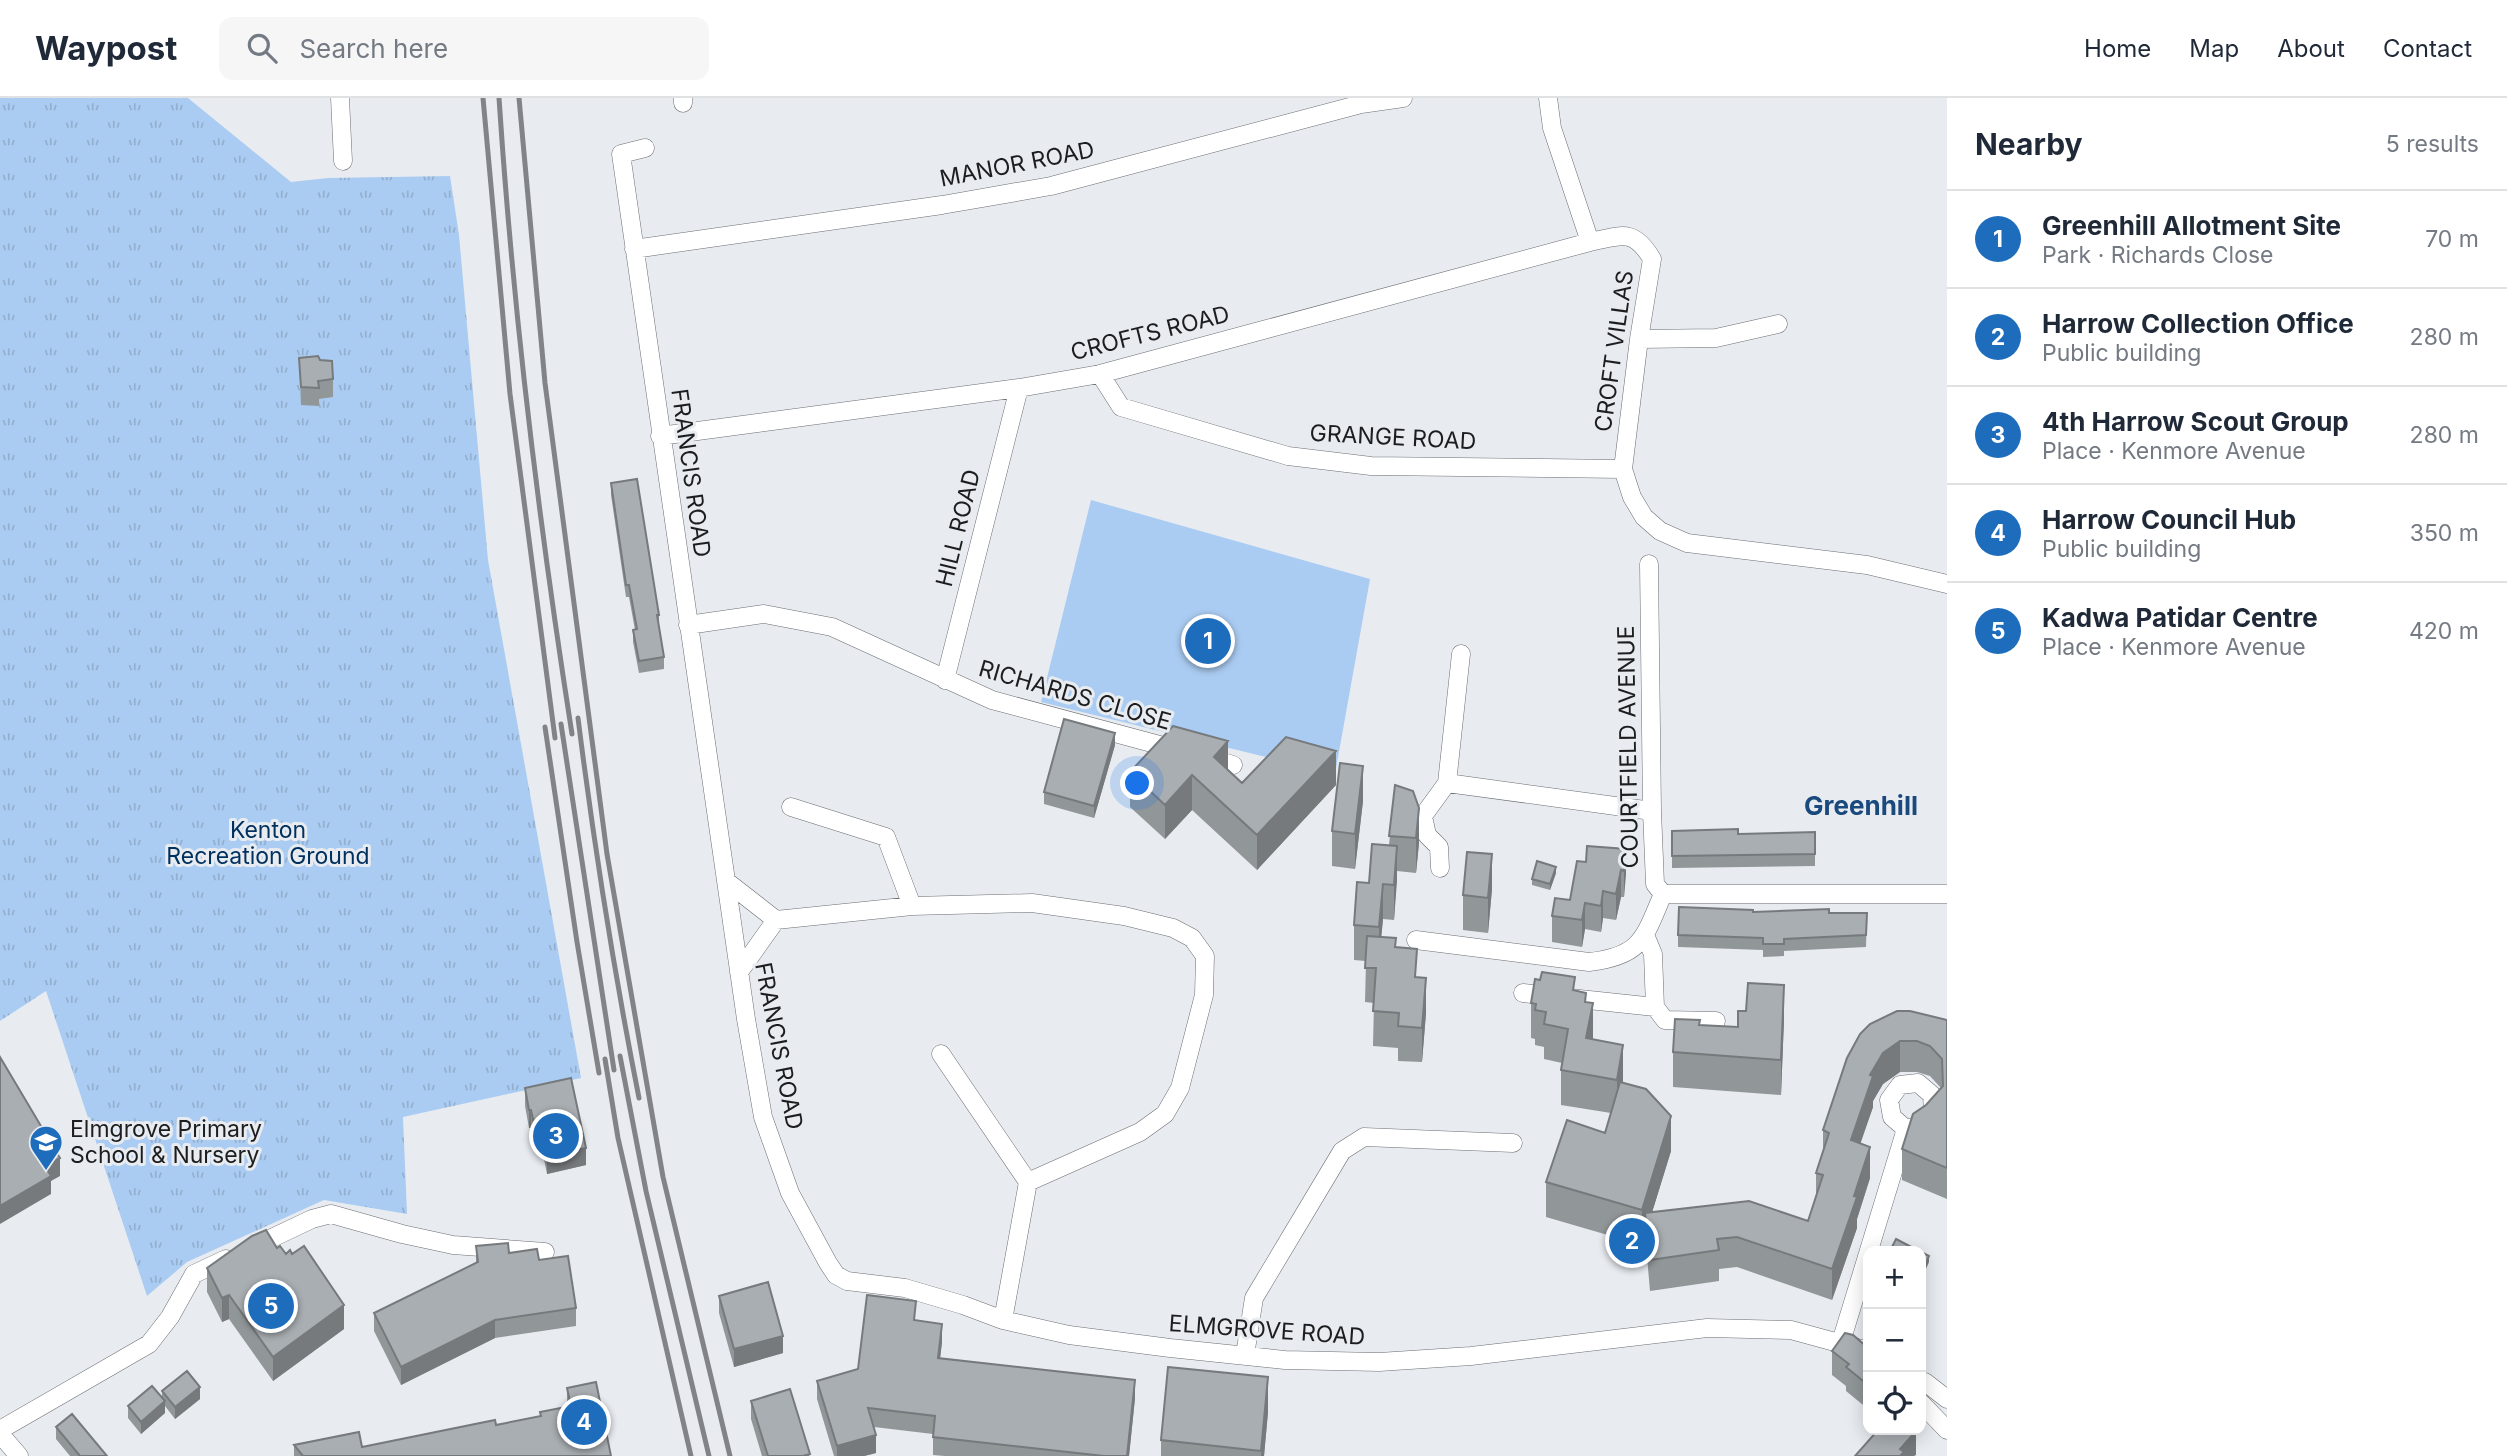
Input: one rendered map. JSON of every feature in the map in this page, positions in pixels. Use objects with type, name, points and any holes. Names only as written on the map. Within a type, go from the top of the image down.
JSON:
[{"type":"street","points":[[340,98],[343,161]]},
{"type":"street","name":"MANOR ROAD","points":[[634,249],[942,205],[1051,186],[1361,104],[1403,98]]},
{"type":"street","points":[[1548,98],[1552,128],[1590,242]]},
{"type":"street","name":"FRANCIS ROAD","points":[[645,148],[621,153],[660,436],[763,1117],[790,1194],[836,1275]]},
{"type":"street","name":"CROFTS ROAD","points":[[660,436],[1019,388],[1100,374],[1590,242],[1627,235],[1642,243]]},
{"type":"street","name":"CROFT VILLAS","points":[[1623,469],[1652,259],[1642,243]]},
{"type":"street","points":[[1639,339],[1716,338],[1778,324]]},
{"type":"street","name":"GRANGE ROAD","points":[[1100,374],[1121,407],[1288,456],[1371,466],[1623,469]]},
{"type":"street","name":"HILL ROAD","points":[[945,680],[1019,388]]},
{"type":"street","points":[[1623,469],[1632,497],[1644,517],[1660,531],[1687,543],[1867,565],[1947,584]]},
{"type":"street","name":"COURTFIELD AVENUE","points":[[1649,564],[1652,811],[1656,884],[1663,894],[1947,894]]},
{"type":"street","name":"RICHARDS CLOSE","points":[[688,625],[764,614],[821,624],[992,700],[1233,765]]},
{"type":"street","points":[[1440,868],[1438,846],[1427,835],[1423,816],[1447,783],[1461,654]]},
{"type":"street","points":[[1447,783],[1652,811]]},
{"type":"street","points":[[790,807],[886,836],[912,906]]},
{"type":"street","points":[[1404,812],[1423,816]]},
{"type":"street","points":[[726,881],[776,920],[912,906],[1032,902],[1124,916],[1172,928],[1192,938],[1205,956],[1204,995],[1180,1088],[1165,1114],[1140,1132],[1028,1182]]},
{"type":"street","points":[[1416,940],[1589,962],[1615,959],[1634,948],[1645,935],[1663,894]]},
{"type":"street","points":[[739,972],[776,920]]},
{"type":"street","points":[[1645,935],[1653,954],[1655,1007],[1665,1020],[1716,1021]]},
{"type":"street","points":[[1523,993],[1655,1007]]},
{"type":"street","points":[[941,1054],[1028,1182],[1003,1320]]},
{"type":"street","points":[[1841,1342],[1906,1129]]},
{"type":"street","points":[[1245,1355],[1254,1298],[1342,1151],[1364,1137],[1513,1143]]},
{"type":"street","points":[[19,1456],[0,1432],[149,1344],[170,1317],[194,1274],[322,1216],[331,1214],[453,1245],[545,1252]]},
{"type":"street","name":"ELMGROVE ROAD","points":[[836,1275],[847,1281],[905,1287],[1003,1320],[1069,1335],[1285,1360],[1379,1362],[1471,1356],[1707,1328],[1743,1327],[1791,1329],[1863,1349]]},
{"type":"street","points":[[1926,1383],[1947,1399]]},
{"type":"street","points":[[1926,1407],[1947,1430]]},
{"type":"green space","name":"Kenton Recreation Ground","points":[[0,98],[188,98],[291,182],[328,178],[450,176],[459,235],[488,560],[581,1078],[403,1117],[407,1214],[324,1200],[187,1262],[147,1296],[46,991],[0,1021]]},
{"type":"green space","points":[[1091,500],[1370,579],[1335,774],[1041,702]]},
{"type":"building","points":[[318,356],[320,360],[332,361],[333,379],[318,381],[319,388],[301,387],[299,358]]},
{"type":"building","points":[[637,479],[664,657],[639,661],[633,630],[637,629],[629,585],[626,585],[611,483]]},
{"type":"building","points":[[1064,719],[1115,733],[1094,806],[1044,792]]},
{"type":"building","points":[[1173,726],[1228,741],[1214,757],[1242,783],[1286,737],[1336,751],[1257,835],[1192,775],[1165,805],[1130,772]]},
{"type":"building","points":[[1340,763],[1363,766],[1355,834],[1332,831]]},
{"type":"building","points":[[1395,785],[1413,791],[1419,808],[1416,838],[1389,836]]},
{"type":"building","points":[[1738,829],[1738,834],[1815,832],[1815,854],[1672,856],[1672,831]]},
{"type":"building","points":[[1372,844],[1397,846],[1394,885],[1383,884],[1379,927],[1354,925],[1357,882],[1369,883]]},
{"type":"building","points":[[1587,846],[1626,849],[1624,871],[1621,870],[1616,894],[1603,891],[1601,906],[1585,903],[1582,920],[1552,916],[1555,898],[1570,900],[1577,861],[1586,862]]},
{"type":"building","points":[[1467,852],[1492,854],[1488,898],[1463,895]]},
{"type":"building","points":[[1537,861],[1556,867],[1550,884],[1532,879]]},
{"type":"building","points":[[1679,907],[1753,912],[1829,909],[1829,913],[1867,913],[1866,935],[1784,939],[1784,944],[1763,944],[1763,938],[1678,935]]},
{"type":"building","points":[[1367,936],[1396,938],[1395,947],[1417,949],[1415,977],[1426,978],[1422,1028],[1398,1026],[1399,1013],[1373,1011],[1376,968],[1365,968]]},
{"type":"building","points":[[1542,972],[1575,977],[1573,990],[1586,993],[1585,1002],[1593,1003],[1586,1038],[1623,1045],[1617,1080],[1561,1070],[1568,1029],[1544,1024],[1546,1012],[1535,1010],[1536,1004],[1531,1003],[1535,979],[1540,980]]},
{"type":"building","points":[[1748,983],[1784,985],[1781,1060],[1673,1052],[1675,1019],[1700,1020],[1699,1025],[1738,1027],[1738,1011],[1746,1011]]},
{"type":"building","points":[[1897,1011],[1910,1011],[1947,1020],[1947,1168],[1902,1149],[1913,1114],[1926,1105],[1943,1086],[1942,1059],[1930,1046],[1917,1041],[1900,1041],[1883,1053],[1870,1075],[1873,1076],[1851,1140],[1870,1147],[1854,1196],[1857,1197],[1832,1269],[1737,1237],[1717,1239],[1719,1250],[1650,1260],[1645,1213],[1749,1201],[1808,1221],[1823,1175],[1816,1173],[1829,1133],[1823,1130],[1847,1058],[1860,1034],[1870,1024]]},
{"type":"building","points":[[0,1057],[60,1158],[45,1166],[51,1176],[0,1206]]},
{"type":"building","points":[[571,1078],[586,1148],[547,1156],[541,1126],[535,1128],[525,1088]]},
{"type":"building","points":[[1620,1082],[1646,1089],[1671,1116],[1642,1210],[1546,1182],[1567,1120],[1605,1133]]},
{"type":"building","points":[[266,1230],[277,1248],[280,1246],[286,1254],[290,1250],[292,1254],[304,1246],[344,1305],[273,1357],[229,1295],[222,1298],[207,1268],[252,1236]]},
{"type":"building","points":[[1896,1239],[1909,1246],[1892,1246]]},
{"type":"building","points":[[508,1243],[509,1253],[537,1249],[539,1260],[568,1256],[576,1308],[495,1320],[401,1367],[374,1313],[478,1262],[476,1246]]},
{"type":"building","points":[[768,1282],[783,1336],[734,1349],[719,1296]]},
{"type":"building","points":[[867,1295],[916,1301],[914,1320],[942,1324],[938,1358],[1135,1380],[1127,1456],[1104,1456],[933,1437],[935,1416],[868,1408],[876,1435],[837,1446],[817,1381],[858,1369]]},
{"type":"building","points":[[1845,1333],[1853,1335],[1863,1343],[1863,1381],[1846,1367],[1849,1364],[1832,1351]]},
{"type":"building","points":[[1168,1367],[1268,1377],[1261,1451],[1161,1440]]},
{"type":"building","points":[[187,1371],[200,1387],[175,1407],[162,1391]]},
{"type":"building","points":[[596,1382],[611,1456],[303,1456],[294,1445],[359,1432],[362,1447],[495,1420],[496,1425],[541,1416],[540,1412],[571,1406],[567,1388]]},
{"type":"building","points":[[152,1386],[165,1401],[141,1422],[128,1406]]},
{"type":"building","points":[[790,1389],[810,1454],[768,1456],[751,1401]]},
{"type":"building","points":[[72,1414],[107,1456],[80,1456],[56,1427]]},
{"type":"building","points":[[1874,1435],[1912,1435],[1900,1449],[1904,1452],[1900,1456],[1855,1456]]},
{"type":"railway","points":[[483,98],[510,394],[555,738]]},
{"type":"railway","points":[[499,98],[528,417],[572,734]]},
{"type":"railway","points":[[519,98],[545,383],[607,854],[663,1177],[730,1456]]},
{"type":"railway","points":[[578,718],[605,908],[639,1098]]},
{"type":"railway","points":[[561,724],[614,1070]]},
{"type":"railway","points":[[545,727],[599,1073]]},
{"type":"railway","points":[[620,1056],[646,1191],[709,1456]]},
{"type":"railway","points":[[605,1059],[618,1138],[691,1456]]},
{"type":"place","name":"Greenhill Allotment Site","points":[[1208,641]]},
{"type":"place","name":"4th Harrow Scout Group","points":[[556,1136]]},
{"type":"place","name":"Elmgrove Primary School & Nursery","points":[[46,1172]]},
{"type":"place","name":"Harrow Collection Office","points":[[1632,1241]]},
{"type":"place","name":"Kadwa Patidar Centre","points":[[271,1306]]},
{"type":"place","name":"Harrow Council Hub","points":[[584,1422]]},
{"type":"district","name":"Greenhill","points":[[1861,805]]}]
